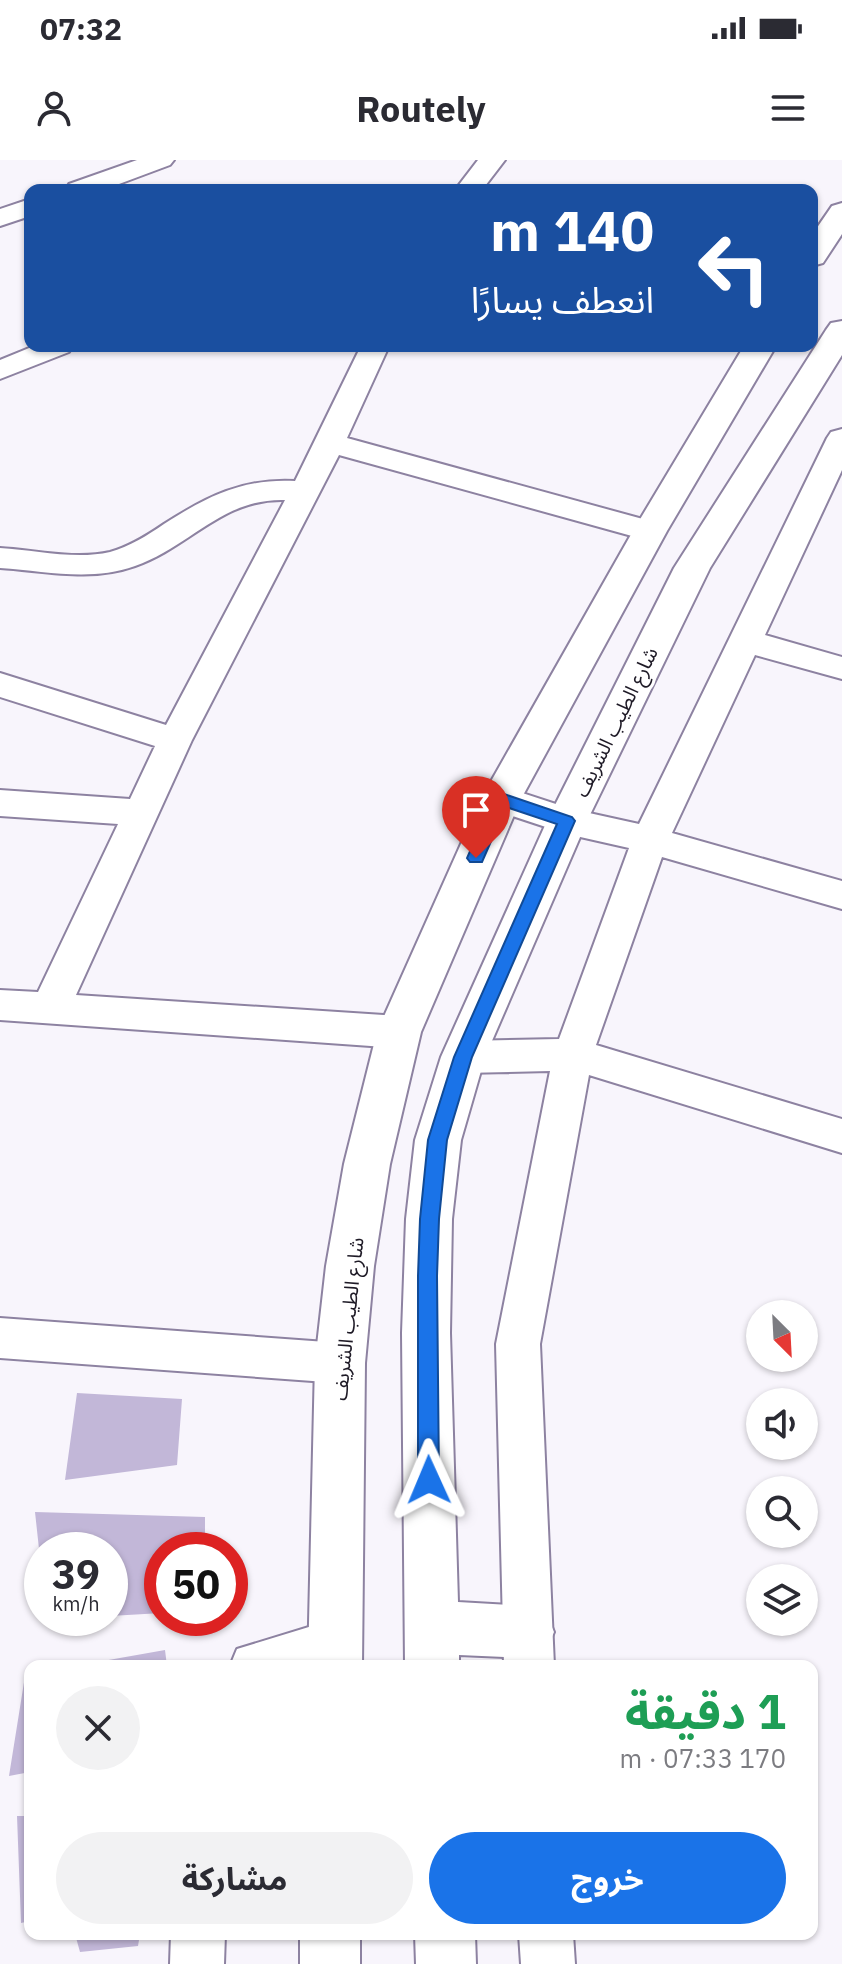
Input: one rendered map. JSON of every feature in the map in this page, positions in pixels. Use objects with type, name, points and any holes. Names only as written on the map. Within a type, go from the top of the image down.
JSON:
[{"type":"main road","points":[[818,248],[842,212]]},
{"type":"main road","name":"شارع الطيب الشريف","points":[[432,1647],[426,1333],[429,1219],[438,1140],[463,1057],[567,821],[692,568],[842,330]]},
{"type":"main road","name":"شارع الطيب الشريف","points":[[335,1655],[340,1363],[350,1266],[367,1164],[399,1032],[501,799],[650,531],[756,352]]},
{"type":"main road","points":[[432,1647],[528,1649]]},
{"type":"main road","points":[[330,1940],[330,1964]]},
{"type":"main road","points":[[445,1940],[446,1964]]},
{"type":"street","points":[[86,184],[108,168],[161,160]]},
{"type":"street","points":[[473,184],[492,160]]},
{"type":"street","points":[[0,218],[24,209]]},
{"type":"street","points":[[0,370],[44,352]]},
{"type":"street","points":[[51,1007],[175,740],[330,443],[372,352]]},
{"type":"street","points":[[528,1649],[518,1344],[573,1054],[650,840],[842,438]]},
{"type":"street","points":[[330,443],[650,531]]},
{"type":"street","points":[[0,558],[89,565],[120,560],[147,549],[241,494],[267,490],[304,491]]},
{"type":"street","points":[[744,640],[842,668]]},
{"type":"street","points":[[0,685],[175,740]]},
{"type":"street","points":[[501,799],[567,821],[650,840],[842,895]]},
{"type":"street","points":[[0,803],[143,813]]},
{"type":"street","points":[[0,1005],[399,1032]]},
{"type":"street","points":[[463,1057],[573,1054],[842,1136]]},
{"type":"street","points":[[0,1338],[340,1363]]},
{"type":"street","points":[[299,1660],[335,1655]]},
{"type":"street","points":[[197,1964],[198,1940]]},
{"type":"street","points":[[546,1940],[548,1964]]},
{"type":"building","points":[[77,1393],[182,1399],[177,1465],[65,1480]]},
{"type":"building","points":[[35,1512],[205,1517],[205,1532],[144,1532],[144,1614],[128,1615],[128,1532],[37,1532]]},
{"type":"building","points":[[165,1650],[166,1660],[109,1660]]},
{"type":"building","points":[[24,1682],[24,1773],[9,1776]]},
{"type":"building","points":[[17,1816],[24,1816],[24,1922],[21,1923]]},
{"type":"building","points":[[77,1940],[139,1940],[138,1946],[80,1952]]},
{"type":"route","points":[[429,1480],[426,1333],[429,1219],[438,1140],[463,1057],[567,821],[501,799],[476,858]]}]
